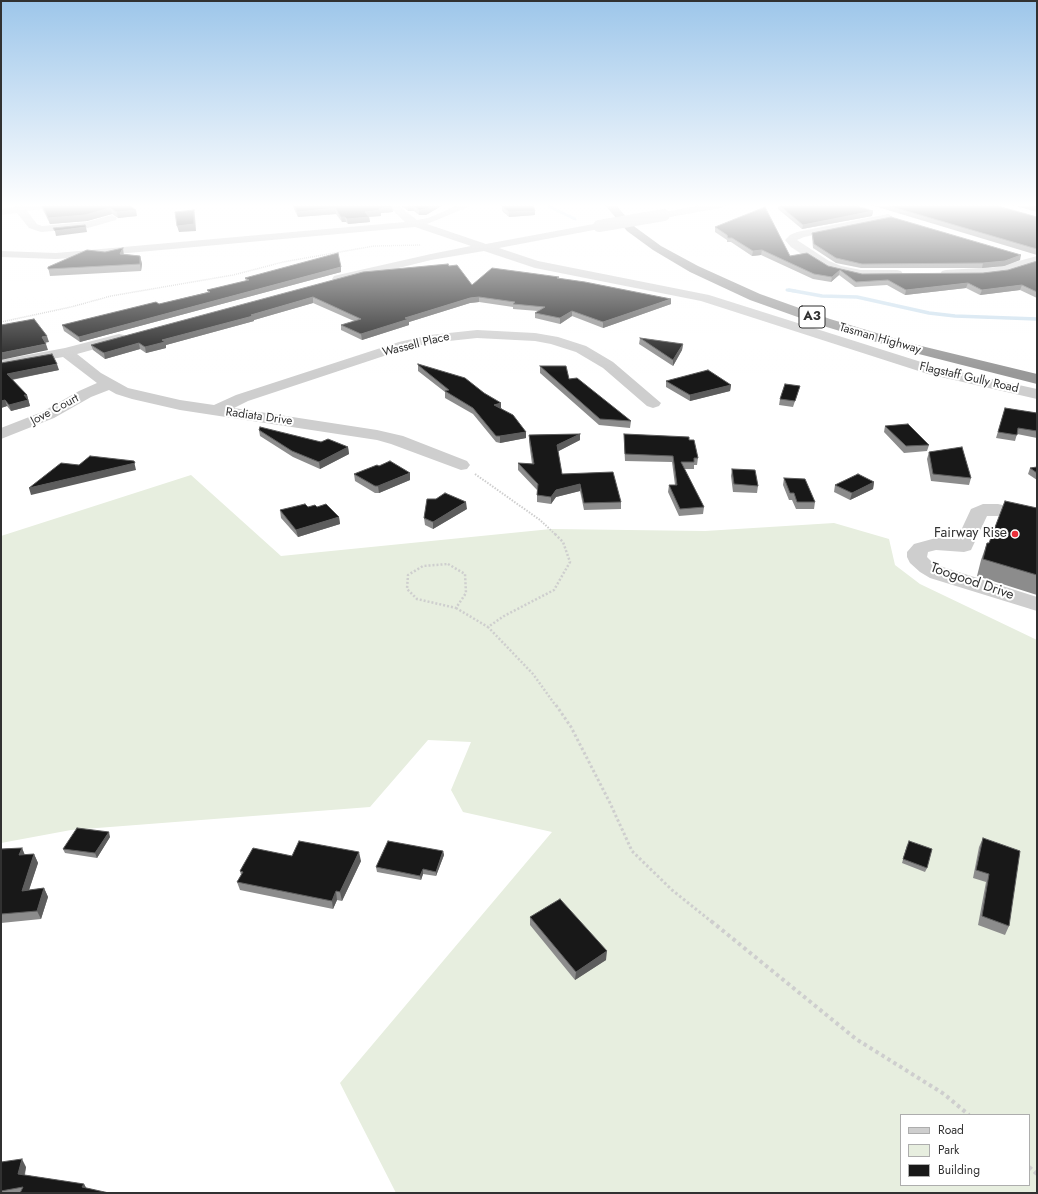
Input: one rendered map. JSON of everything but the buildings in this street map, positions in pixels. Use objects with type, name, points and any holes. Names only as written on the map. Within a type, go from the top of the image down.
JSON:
[{"type":"highway","name":"Tasman Highway","points":[[679,261],[755,297],[825,322],[908,347],[1037,379]]},
{"type":"highway","name":"Tasman Highway","points":[[700,261],[752,286],[802,305],[875,329],[950,350],[1037,370]]},
{"type":"street","name":"Flagstaff Gully Road","points":[[322,283],[417,261]]},
{"type":"street","name":"Flagstaff Gully Road","points":[[400,264],[449,261]]},
{"type":"street","name":"Flagstaff Gully Road","points":[[526,261],[550,268],[704,298],[933,370],[1037,394]]},
{"type":"street","points":[[822,261],[838,270],[861,274],[907,274]]},
{"type":"street","points":[[937,274],[997,271],[1034,261]]},
{"type":"street","points":[[1,364],[66,352],[134,334]]},
{"type":"street","name":"Wassell Place","points":[[217,410],[242,398],[404,345],[430,339],[478,334],[535,337],[553,340],[581,349],[608,365],[653,403]]},
{"type":"street","name":"Radiata Drive","points":[[66,352],[96,376],[109,384],[122,391],[156,401],[377,435],[397,440],[461,465]]},
{"type":"street","name":"Jove Court","points":[[1,434],[48,415],[85,394],[109,384]]},
{"type":"street","name":"Toogood Drive","points":[[1037,519],[998,510],[983,510],[978,513],[964,546],[936,544],[921,548],[917,552],[917,558],[920,563],[927,568],[938,573],[1037,604]]},
{"type":"path","points":[[1,322],[71,307],[110,296],[233,275],[290,261]]},
{"type":"path","points":[[461,465],[540,520],[563,542],[570,562],[554,590],[504,616],[488,627]]},
{"type":"path","points":[[456,608],[466,593],[465,574],[448,564],[423,566],[408,575],[407,589],[417,599],[456,608],[488,627],[533,674],[571,727],[610,803],[632,851],[672,890],[856,1039],[944,1094],[968,1114]]},
{"type":"green space","points":[[191,475],[281,556],[551,529],[705,531],[834,523],[889,539],[895,565],[920,584],[1037,640],[1037,1193],[396,1193],[340,1083],[552,832],[463,812],[451,790],[471,742],[428,740],[370,807],[71,830],[1,843],[1,536]]},
{"type":"waterway","points":[[787,290],[793,291]]},
{"type":"waterway","points":[[789,290],[793,291]]},
{"type":"waterway","points":[[793,291],[822,296],[857,297],[929,313],[955,316],[1037,319]]},
{"type":"place","name":"Fairway Rise","points":[[1015,534]]}]
